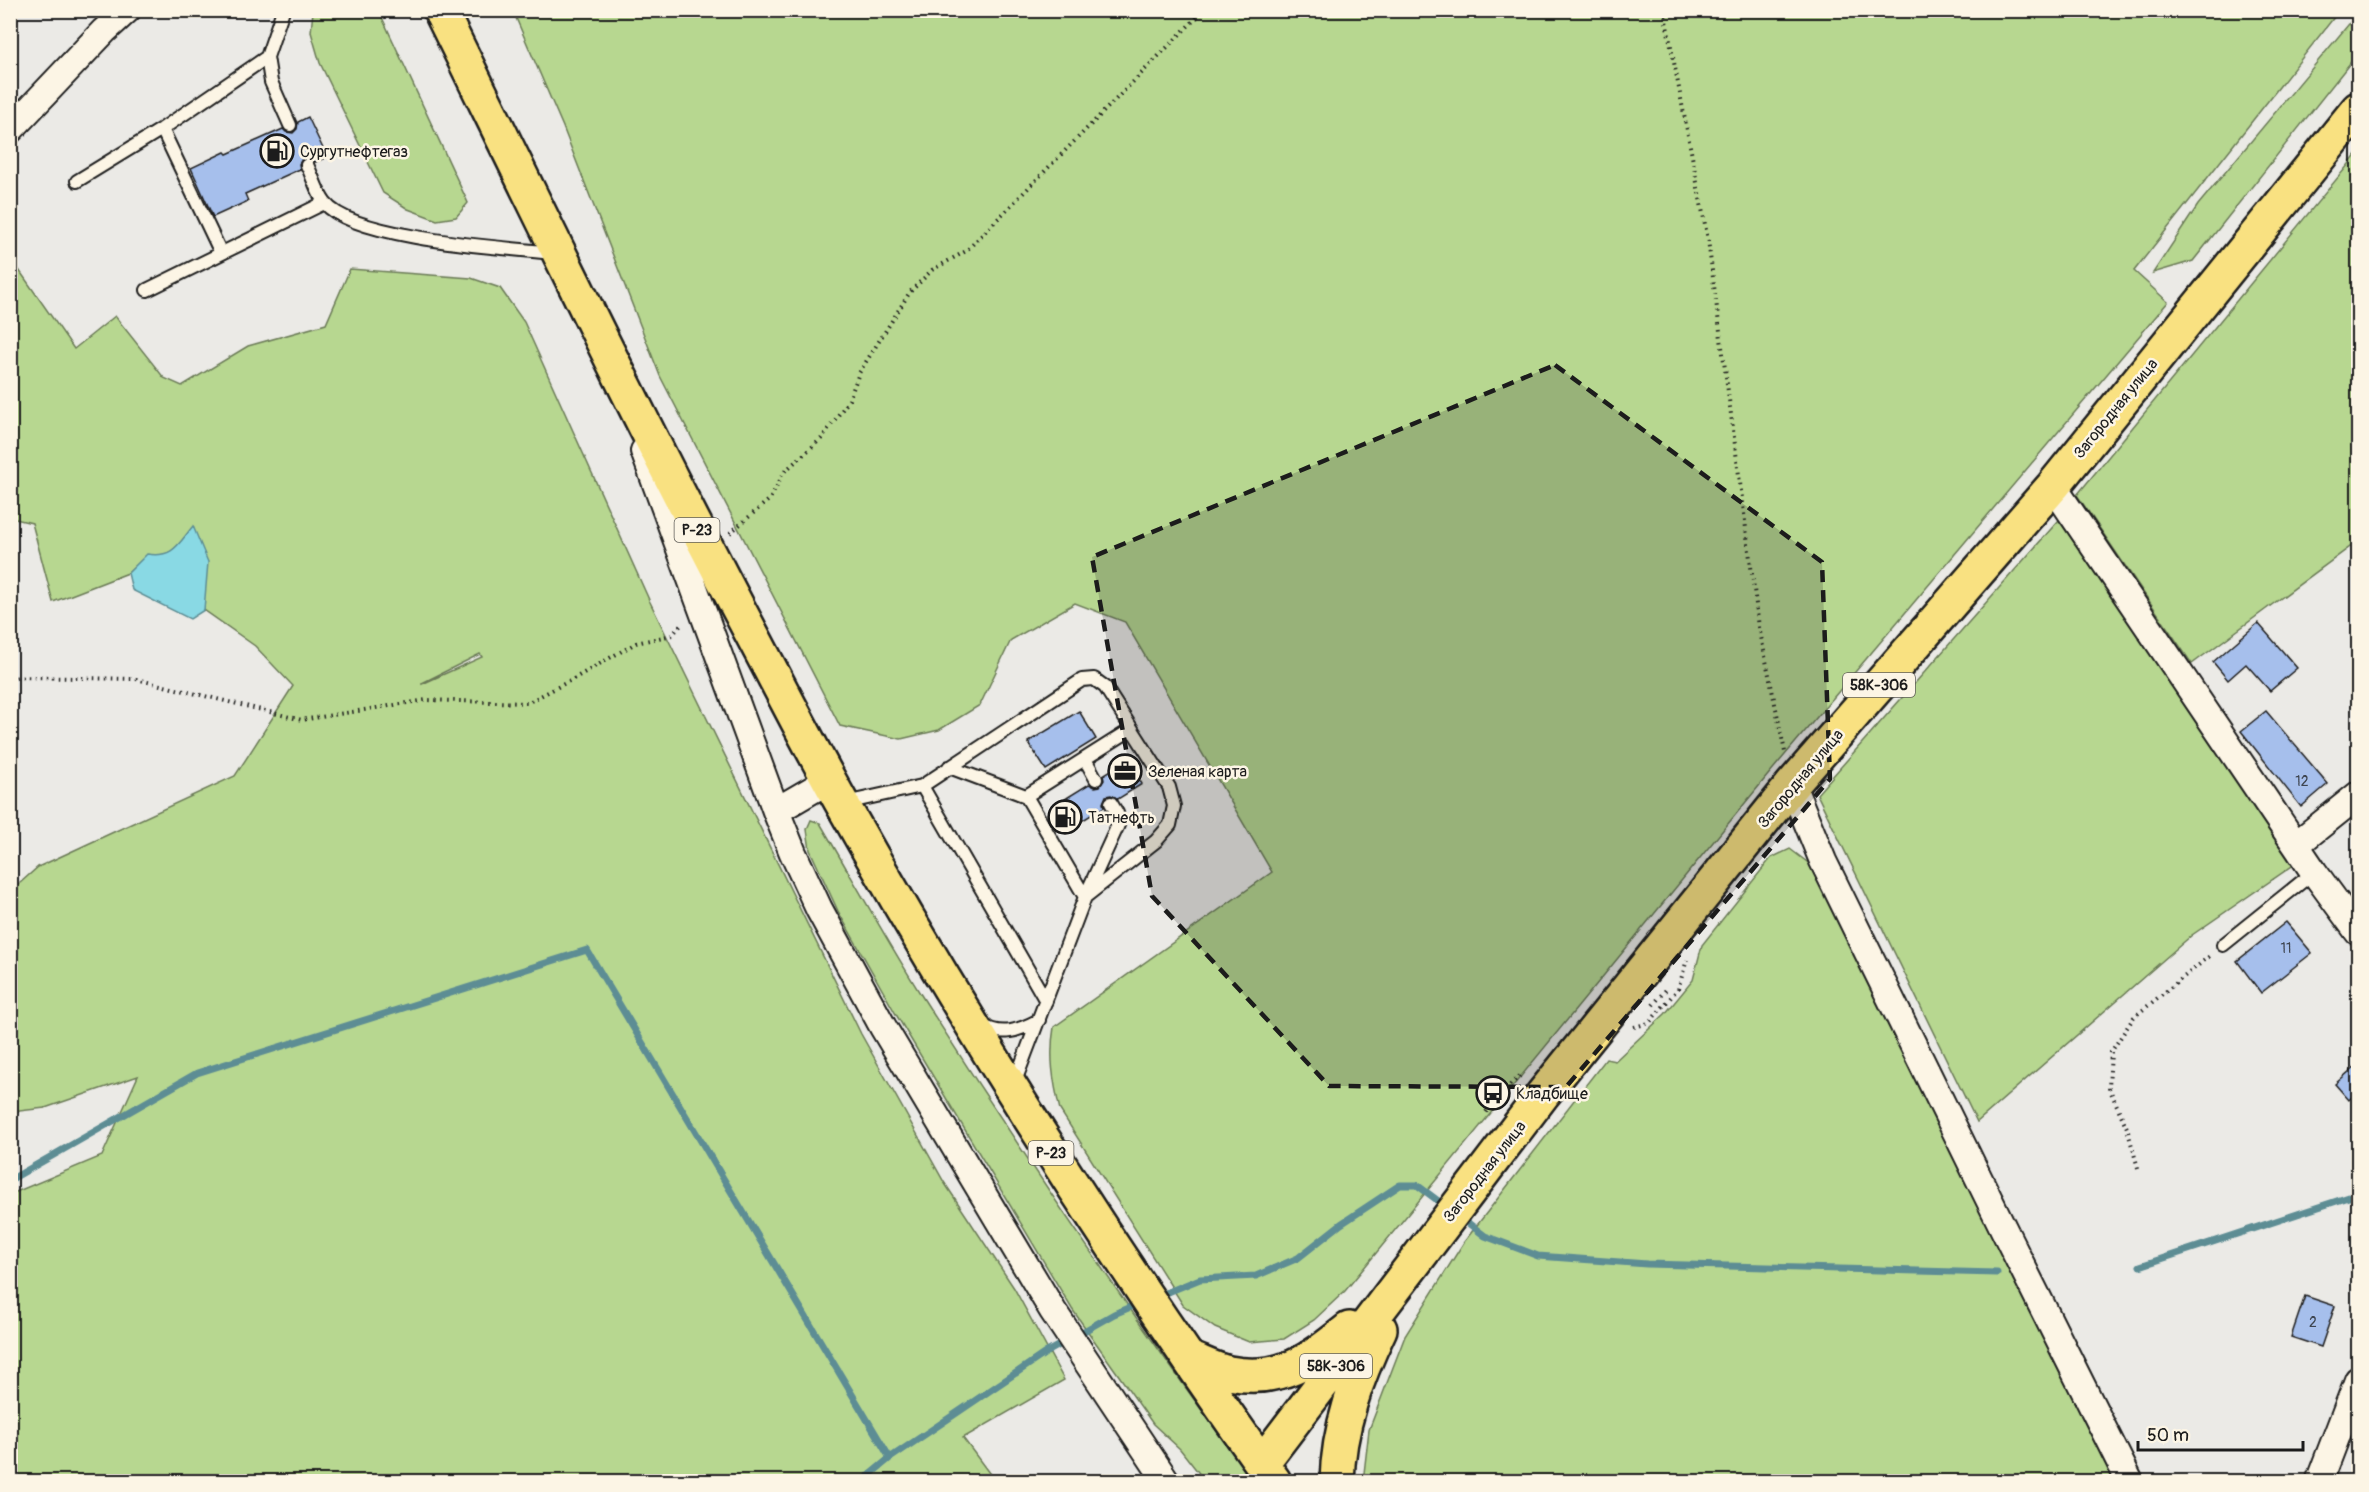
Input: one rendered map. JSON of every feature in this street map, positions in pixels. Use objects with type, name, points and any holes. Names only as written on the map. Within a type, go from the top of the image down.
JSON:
[{"type":"highway","name":"Р-23","points":[[440,10],[606,349],[835,792],[1011,1091],[1149,1300],[1268,1472]]},
{"type":"highway","name":"Загородная улица","points":[[1268,1472],[1410,1268],[1543,1094],[1792,785],[2053,486],[2358,109]]},
{"type":"highway","points":[[1189,1358],[1227,1372],[1256,1376],[1288,1371],[1317,1355],[1354,1325],[1410,1268]]},
{"type":"highway","points":[[1337,1482],[1337,1455],[1347,1410],[1365,1360],[1410,1268]]},
{"type":"street","points":[[10,130],[104,31],[127,10]]},
{"type":"street","points":[[606,349],[776,812],[819,909],[882,1027],[1053,1311],[1167,1482]]},
{"type":"street","points":[[2053,486],[2314,872],[2358,932]]},
{"type":"street","points":[[1792,785],[1823,861],[2130,1482]]},
{"type":"street","points":[[776,812],[835,792]]},
{"type":"street","points":[[2297,844],[2358,795]]},
{"type":"street","points":[[2319,1482],[2358,1380]]},
{"type":"lane","points":[[283,10],[267,57],[271,82],[290,125]]},
{"type":"lane","points":[[77,181],[162,129],[267,57]]},
{"type":"lane","points":[[162,129],[221,253]]},
{"type":"lane","points":[[308,165],[324,203],[341,218],[410,237],[559,254]]},
{"type":"lane","points":[[147,290],[324,203]]},
{"type":"lane","points":[[835,792],[922,786],[1082,680],[1094,679],[1106,687],[1168,787],[1174,806],[1170,825],[1156,841],[1085,897]]},
{"type":"lane","points":[[1026,796],[1132,729]]},
{"type":"lane","points":[[1084,759],[1096,779]]},
{"type":"lane","points":[[949,767],[1026,796],[1085,897]]},
{"type":"lane","points":[[922,786],[1046,1001]]},
{"type":"lane","points":[[1011,1091],[1085,897],[1118,825],[1117,813],[1111,803]]},
{"type":"lane","points":[[2223,945],[2314,872]]},
{"type":"lane","points":[[967,1016],[984,1027],[1002,1033],[1019,1030],[1039,1020]]},
{"type":"path","points":[[709,552],[770,499],[785,471],[821,439],[849,400],[859,373],[910,292],[932,270],[966,251],[1204,10]]},
{"type":"path","points":[[1664,10],[1708,240],[1759,627],[1792,785]]},
{"type":"path","points":[[10,679],[20,677],[136,679],[302,720],[426,700],[527,703],[636,643],[672,635],[700,604]]},
{"type":"path","points":[[2138,1168],[2127,1128],[2109,1088],[2111,1052],[2134,1017],[2223,945]]},
{"type":"highlighted area","points":[[1555,365],[1822,562],[1830,779],[1566,1087],[1329,1086],[1152,896],[1092,557]]},
{"type":"green space","points":[[313,11],[379,11],[468,203],[456,217],[437,220],[408,209],[383,193],[320,63],[311,32]]},
{"type":"green space","points":[[513,11],[2339,11],[2134,271],[2168,302],[1768,775],[1345,1291],[1314,1320],[1284,1339],[1249,1342],[1215,1328],[1183,1305],[1060,1110],[1054,1079],[1052,1048],[1054,1027],[1272,872],[1125,622],[1075,603],[1011,640],[980,705],[939,730],[901,739],[840,726],[660,376],[563,127]]},
{"type":"green space","points":[[2358,13],[2358,53],[2193,261],[2153,273],[2198,205]]},
{"type":"green space","points":[[2358,153],[2358,541],[2192,664],[2077,495]]},
{"type":"green space","points":[[10,257],[74,349],[115,316],[164,378],[182,386],[248,346],[326,324],[350,269],[471,278],[500,288],[524,322],[650,602],[861,1034],[944,1182],[1014,1288],[1064,1380],[963,1438],[995,1481],[11,1481],[11,1194],[102,1156],[138,1076],[45,1108],[11,1112],[11,891],[38,867],[235,776],[293,686],[255,646],[204,610],[193,527],[170,552],[147,555],[128,573],[53,602],[32,523],[11,518]],"holes":[[[480,654],[482,657],[422,684]]]},
{"type":"green space","points":[[2059,520],[2295,864],[2192,935],[1977,1122],[1817,794]]},
{"type":"green space","points":[[811,820],[820,823],[923,998],[1043,1182],[1253,1481],[1205,1481],[1180,1449],[1153,1424],[1072,1309],[897,1016],[838,911],[810,850],[807,829]]},
{"type":"green space","points":[[1790,849],[1811,865],[2047,1345],[2118,1481],[1363,1482],[1369,1430],[1405,1336],[1464,1242],[1606,1059],[1615,1061],[1665,1014],[1693,980],[1702,945],[1771,858]]},
{"type":"water","points":[[193,526],[208,562],[204,610],[190,619],[132,590],[128,573],[147,554],[156,555],[169,552],[179,544]]},
{"type":"building","points":[[308,117],[327,157],[315,162],[311,158],[303,158],[299,164],[300,169],[245,194],[248,201],[213,217],[191,168],[283,129],[293,133],[297,129],[298,122]]},
{"type":"building","points":[[2258,623],[2297,668],[2270,691],[2246,664],[2228,680],[2213,662]]},
{"type":"building","points":[[1079,711],[1096,739],[1046,770],[1028,742]]},
{"type":"building","points":[[2266,711],[2328,784],[2301,807],[2241,731]]},
{"type":"building","points":[[1127,760],[1142,784],[1118,799],[1111,795],[1106,796],[1104,807],[1080,822],[1065,799],[1089,784],[1095,787],[1100,786],[1104,780],[1103,775]]},
{"type":"building","points":[[2286,922],[2312,953],[2261,993],[2237,961]]},
{"type":"building","points":[[2358,1064],[2358,1091],[2349,1100],[2335,1084]]},
{"type":"building","points":[[2305,1296],[2335,1306],[2321,1347],[2291,1337]]},
{"type":"waterway","points":[[10,1180],[197,1073],[587,950],[890,1458],[1047,1352],[1114,1314],[1140,1303]]},
{"type":"waterway","points":[[1156,1297],[1200,1279],[1256,1276],[1298,1258],[1341,1224],[1400,1185],[1417,1185],[1445,1206]]},
{"type":"waterway","points":[[2140,1266],[2358,1194]]},
{"type":"waterway","points":[[1459,1216],[1485,1236],[1538,1256],[1647,1264],[1997,1273]]},
{"type":"waterway","points":[[861,1482],[890,1458]]},
{"type":"place","name":"Сургутнефтегаз","points":[[277,151]]},
{"type":"place","name":"Зеленая карта","points":[[1125,771]]},
{"type":"place","name":"Татнефть","points":[[1065,817]]},
{"type":"place","name":"Кладбище","points":[[1493,1093]]}]
